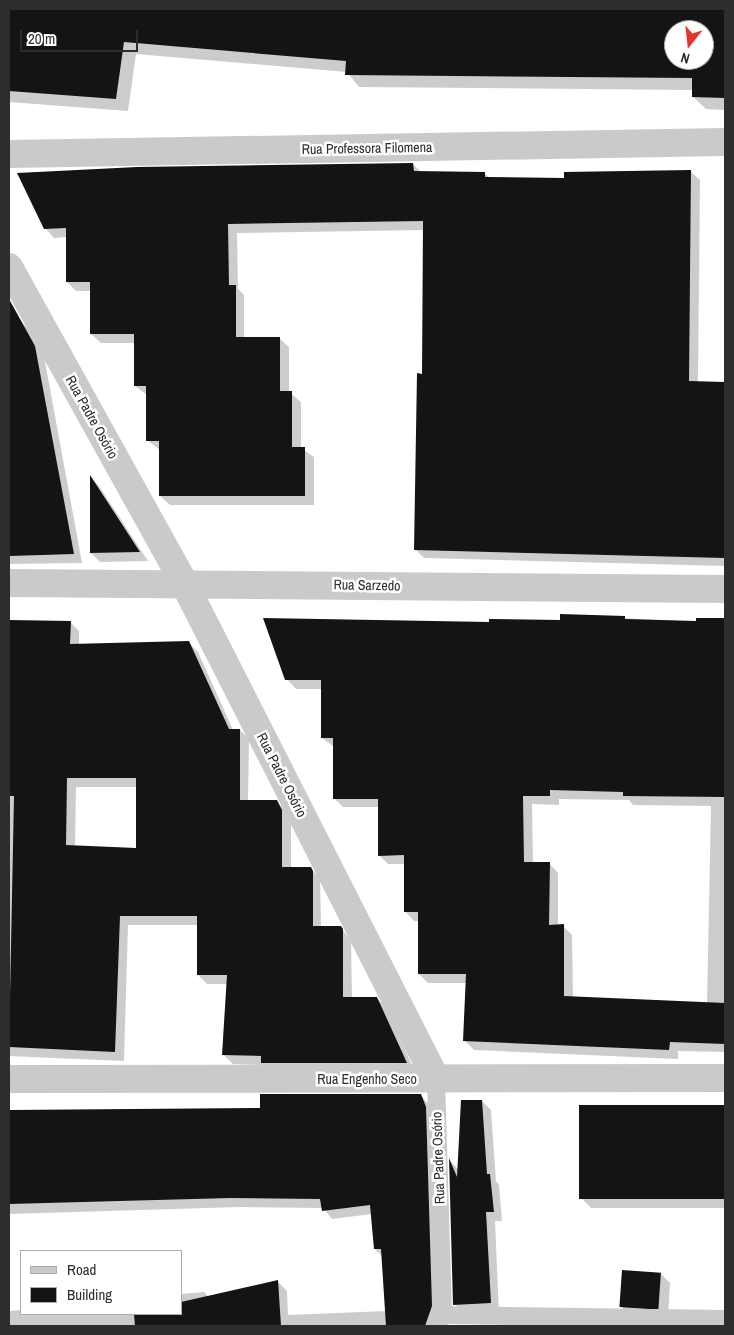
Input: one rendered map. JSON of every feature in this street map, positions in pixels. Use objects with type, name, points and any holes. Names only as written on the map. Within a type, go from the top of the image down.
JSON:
[{"type":"street","name":"Rua Professora Filomena","points":[[9,154],[725,142]]},
{"type":"street","name":"Rua Padre Osório","points":[[9,267],[184,583],[436,1079]]},
{"type":"street","name":"Rua Sarzedo","points":[[9,584],[184,583],[725,589]]},
{"type":"street","name":"Rua Engenho Seco","points":[[9,1079],[725,1078]]},
{"type":"lane","name":"Rua Padre Osório","points":[[436,1079],[440,1320]]},
{"type":"lane","points":[[440,1320],[725,1319]]},
{"type":"building","points":[[9,9],[725,9],[725,98],[692,97],[692,78],[345,75],[346,61],[124,42],[116,99],[9,91]]},
{"type":"building","points":[[413,163],[414,171],[485,172],[485,177],[564,178],[564,172],[691,170],[689,381],[725,382],[725,558],[414,550],[417,373],[422,374],[423,221],[228,224],[229,285],[236,285],[236,337],[280,337],[280,391],[292,391],[292,447],[305,447],[305,496],[159,496],[159,441],[146,441],[146,386],[134,386],[134,334],[90,334],[90,282],[66,282],[66,228],[44,229],[17,173],[137,167]]},
{"type":"building","points":[[9,299],[35,346],[74,554],[9,556]]},
{"type":"building","points":[[90,475],[140,552],[90,553]]},
{"type":"building","points":[[560,614],[625,616],[625,619],[696,621],[696,618],[725,618],[725,797],[623,796],[623,792],[550,790],[550,796],[523,796],[524,862],[550,862],[549,925],[564,924],[564,996],[725,1003],[725,1044],[670,1042],[669,1050],[463,1041],[466,974],[418,974],[418,912],[404,912],[404,855],[378,856],[378,799],[333,799],[333,738],[321,738],[321,680],[285,680],[263,618],[489,622],[489,619],[560,620]]},
{"type":"building","points":[[9,620],[71,621],[70,644],[189,641],[229,729],[240,729],[240,800],[277,800],[282,810],[282,867],[311,867],[313,871],[313,926],[341,926],[343,929],[343,997],[377,997],[407,1063],[261,1063],[261,1056],[222,1055],[227,975],[197,975],[197,916],[120,916],[115,1052],[9,1047],[14,796],[9,796]],"holes":[[[67,778],[136,778],[136,848],[66,845]]]},
{"type":"building","points":[[260,1094],[421,1094],[426,1107],[432,1306],[425,1326],[386,1326],[381,1249],[374,1249],[370,1205],[322,1211],[320,1199],[230,1198],[9,1204],[9,1110],[260,1108]]},
{"type":"building","points":[[461,1100],[482,1100],[487,1174],[490,1174],[494,1212],[486,1212],[491,1303],[453,1305],[449,1158],[457,1177]]},
{"type":"building","points":[[579,1105],[725,1105],[725,1199],[579,1199]]},
{"type":"building","points":[[622,1270],[661,1273],[658,1310],[619,1307]]},
{"type":"building","points":[[278,1280],[281,1326],[135,1326],[134,1315],[182,1315],[182,1302]]}]
